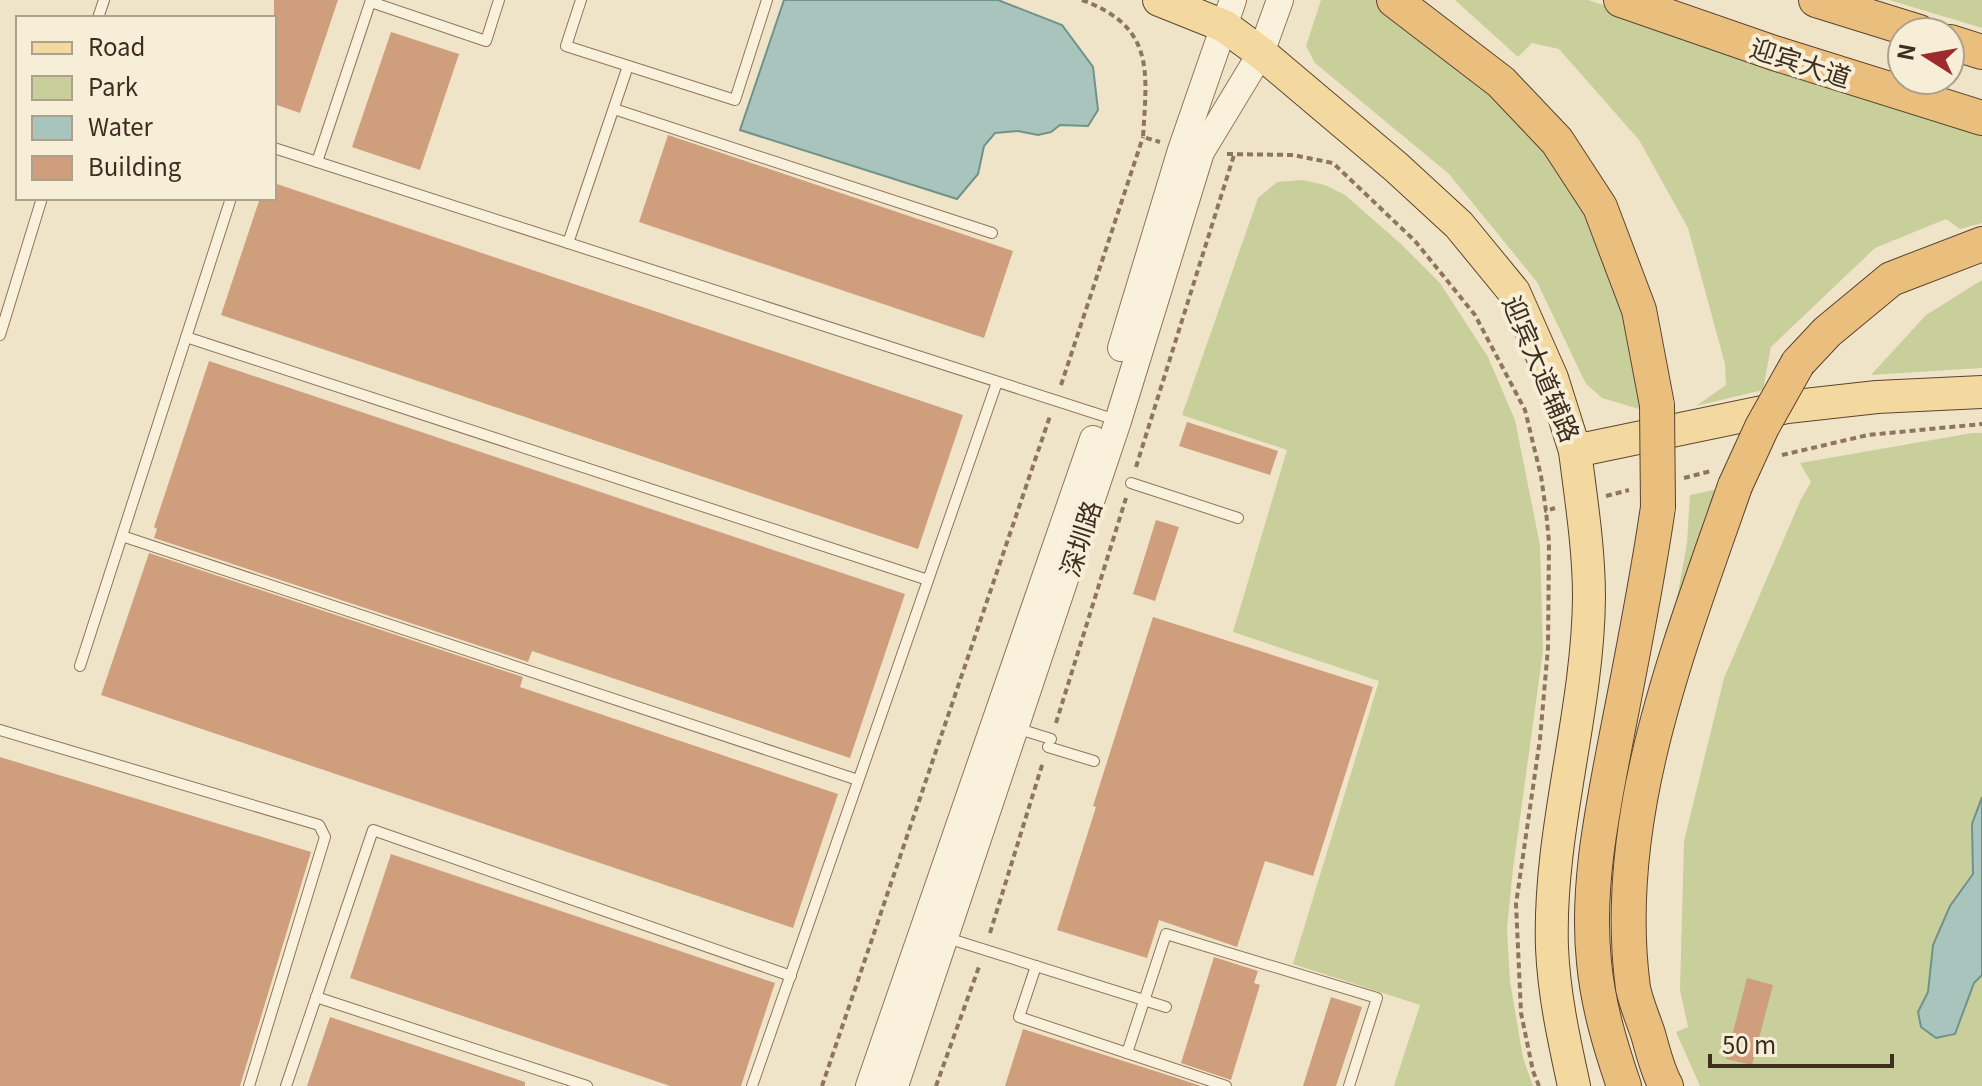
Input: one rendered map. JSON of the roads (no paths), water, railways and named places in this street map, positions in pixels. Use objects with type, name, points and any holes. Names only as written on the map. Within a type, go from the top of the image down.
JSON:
[{"type":"highway","points":[[1394,0],[1501,82],[1557,141],[1600,207],[1639,310],[1657,405],[1658,507],[1594,877],[1594,961],[1604,1024],[1624,1086]]},
{"type":"highway","name":"迎宾大道","points":[[1621,0],[1774,53],[1982,118]]},
{"type":"highway","points":[[1816,0],[1886,22]]},
{"type":"highway","points":[[1666,1086],[1634,991],[1628,931],[1632,856],[1649,754],[1692,610],[1735,486],[1762,427],[1798,363],[1827,332],[1891,279],[1982,244]]},
{"type":"main road","name":"迎宾大道辅路","points":[[1159,0],[1228,13],[1261,53],[1396,167],[1459,225],[1514,292],[1552,378],[1575,451],[1787,407],[1877,397],[1982,392]]},
{"type":"main road","points":[[1574,1086],[1555,990],[1552,945],[1556,882],[1589,597],[1575,451]]},
{"type":"street","name":"深圳路","points":[[869,1086],[934,934],[1201,152],[1261,53],[1280,0]]},
{"type":"street","name":"深圳路","points":[[1110,418],[1181,150],[1228,13]]},
{"type":"street","name":"深圳路","points":[[895,1086],[934,934]]},
{"type":"lane","points":[[317,162],[371,1],[486,41],[499,0]]},
{"type":"lane","points":[[581,0],[566,46],[735,100],[767,0]]},
{"type":"lane","points":[[568,243],[628,66]]},
{"type":"lane","points":[[614,109],[992,233]]},
{"type":"lane","points":[[276,149],[1110,418]]},
{"type":"lane","points":[[0,335],[41,200]]},
{"type":"lane","points":[[80,666],[230,200]]},
{"type":"lane","points":[[186,337],[928,580]]},
{"type":"lane","points":[[752,1086],[997,382]]},
{"type":"lane","points":[[1131,483],[1238,518]]},
{"type":"lane","points":[[122,536],[858,780]]},
{"type":"lane","points":[[1006,724],[1094,761]]},
{"type":"lane","points":[[0,730],[319,825],[325,837],[249,1086]]},
{"type":"lane","points":[[286,1086],[373,830],[791,976]]},
{"type":"lane","points":[[934,934],[1166,1007]]},
{"type":"lane","points":[[1127,1053],[1166,934],[1377,998],[1349,1086]]},
{"type":"lane","points":[[1036,966],[1019,1017],[1226,1086]]},
{"type":"lane","points":[[316,997],[587,1086]]},
{"type":"water","points":[[784,0],[998,0],[1062,25],[1093,67],[1098,110],[1088,126],[1060,125],[1051,132],[1038,135],[1018,131],[995,133],[984,146],[978,174],[957,199],[740,130]]},
{"type":"water","points":[[1982,797],[1982,975],[1974,983],[1955,1034],[1936,1038],[1921,1027],[1918,1012],[1928,992],[1933,945],[1950,906],[1973,874],[1972,824]]}]
